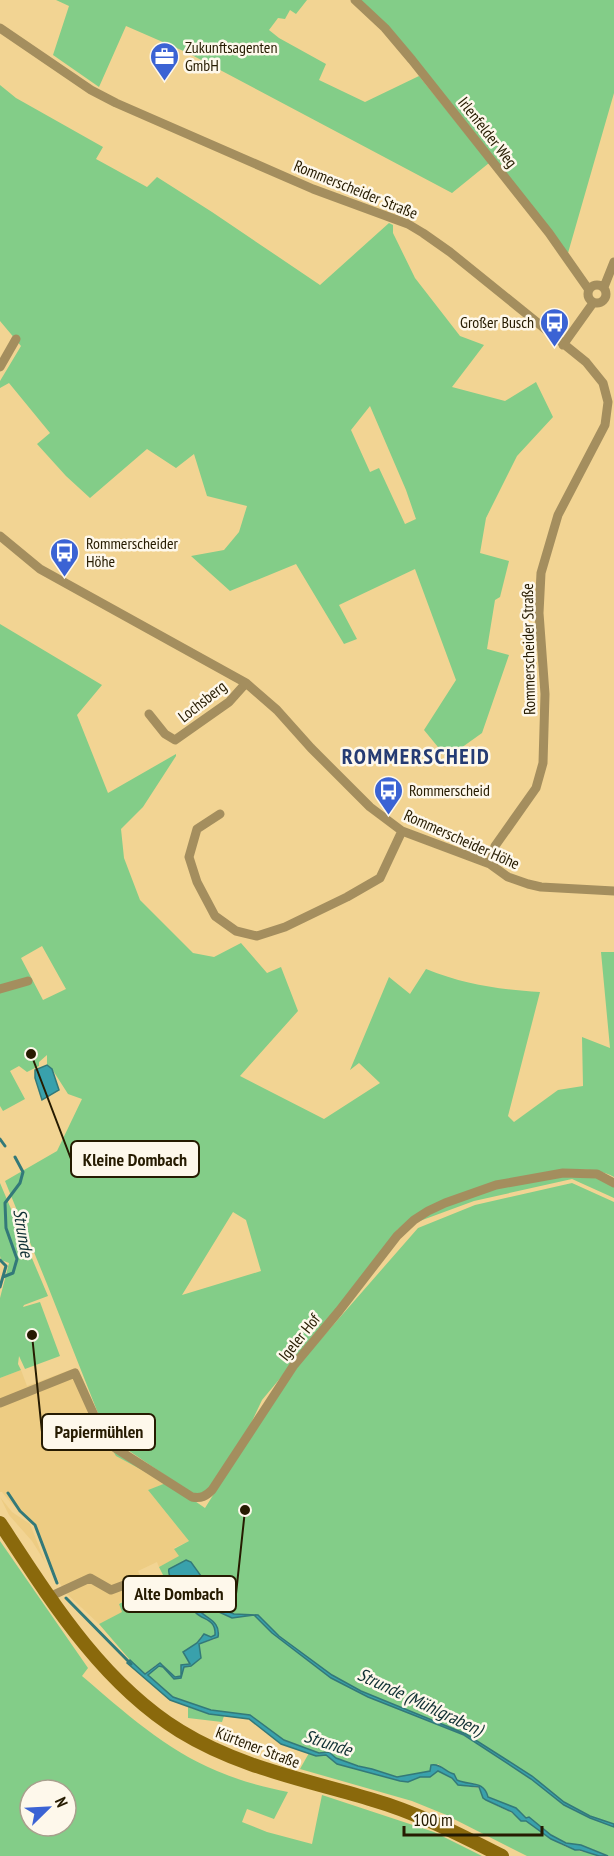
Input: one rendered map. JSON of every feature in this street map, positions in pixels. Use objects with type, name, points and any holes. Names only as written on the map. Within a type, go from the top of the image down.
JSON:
[{"type":"main road","name":"Kürtener Straße","points":[[0,1523],[49,1597],[104,1667],[124,1688],[180,1731],[223,1754],[269,1772],[374,1800],[427,1819],[502,1856]]},
{"type":"street","name":"Irlenfelder Weg","points":[[355,0],[385,28],[412,60],[549,233],[589,290],[592,303]]},
{"type":"street","name":"Rommerscheider Straße","points":[[0,28],[91,90],[313,189],[408,224],[423,232],[586,362],[603,383],[608,402],[605,425],[558,515],[541,573],[539,613],[545,694],[543,763],[536,788],[495,846],[490,864]]},
{"type":"street","points":[[563,345],[592,303],[610,301],[604,287],[614,262]]},
{"type":"street","points":[[589,290],[596,285],[604,287]]},
{"type":"street","points":[[0,367],[16,339]]},
{"type":"street","name":"Rommerscheider Höhe","points":[[0,536],[40,569],[246,683],[277,710],[370,807],[402,831],[490,864],[508,877],[540,887],[614,891]]},
{"type":"street","name":"Lochsberg","points":[[149,714],[165,734],[175,740],[229,702],[246,683]]},
{"type":"street","points":[[220,814],[197,829],[189,857],[197,882],[215,915],[236,931],[257,936],[295,922],[380,878],[402,831]]},
{"type":"street","points":[[0,989],[27,981]]},
{"type":"street","name":"Igeler Hof","points":[[0,1403],[75,1373],[103,1436],[112,1446],[192,1497],[206,1496],[294,1365],[397,1236],[414,1220],[445,1203],[496,1185],[563,1173],[597,1174],[614,1183]]},
{"type":"street","points":[[49,1597],[90,1578],[111,1590],[135,1581]]},
{"type":"shaded area","points":[[75,1368],[103,1438],[167,1483],[148,1490],[189,1541],[174,1548],[180,1556],[159,1567],[157,1562],[138,1571],[144,1584],[148,1582],[151,1587],[119,1603],[123,1612],[99,1624],[66,1593],[32,1520],[0,1492],[0,1378],[21,1370],[27,1386]]},
{"type":"shaded area","points":[[0,1497],[12,1512],[30,1524],[45,1562],[32,1541],[9,1515]]},
{"type":"green space","points":[[56,0],[307,0],[296,14],[290,10],[285,19],[278,18],[269,30],[326,64],[319,80],[365,102],[419,76],[489,163],[452,193],[188,53],[126,26],[99,87],[53,55],[69,6]]},
{"type":"green space","points":[[357,0],[614,0],[614,93],[568,253]]},
{"type":"green space","points":[[0,85],[16,98],[103,147],[96,159],[147,187],[157,177],[320,285],[389,223],[393,225],[393,233],[415,278],[460,336],[484,345],[452,387],[505,401],[536,382],[553,417],[517,456],[486,518],[480,553],[509,561],[500,597],[495,600],[487,649],[509,655],[482,733],[447,758],[424,730],[456,680],[415,569],[339,605],[357,639],[344,644],[296,564],[230,591],[191,556],[224,550],[239,532],[247,506],[207,496],[194,454],[176,468],[147,449],[90,498],[37,444],[50,433],[9,383],[0,388],[0,381],[21,346],[0,321]],"holes":[[[370,406],[416,519],[405,524],[379,468],[370,472],[351,430]]]},
{"type":"green space","points":[[0,624],[102,685],[77,715],[108,793],[176,754],[143,807],[121,829],[124,858],[140,900],[193,953],[214,957],[241,943],[267,973],[281,967],[298,1011],[240,1076],[324,1119],[380,1083],[359,1063],[350,1070],[389,977],[410,994],[426,969],[482,985],[540,992],[508,1116],[514,1122],[558,1090],[583,1086],[582,1037],[610,1048],[601,952],[614,952],[614,1177],[601,1172],[573,1170],[502,1186],[583,1174],[614,1182],[614,1198],[572,1179],[474,1201],[398,1229],[333,1315],[262,1400],[245,1436],[211,1489],[196,1496],[107,1436],[5,1181],[57,1151],[82,1099],[68,1094],[47,1065],[47,1055],[39,1062],[39,1066],[27,1072],[19,1066],[10,1071],[25,1099],[3,1111],[0,1106]],"holes":[[[42,946],[66,989],[43,1000],[21,958]],[[233,1212],[246,1220],[261,1271],[182,1295]]]},
{"type":"green space","points":[[0,1183],[48,1296],[23,1307],[40,1302],[60,1356],[25,1369],[19,1356],[18,1364],[21,1370],[0,1378],[0,1298],[9,1263],[1,1260],[0,1256]]},
{"type":"green space","points":[[572,1183],[614,1202],[614,1824],[590,1816],[564,1802],[532,1776],[466,1734],[361,1691],[332,1675],[279,1636],[258,1615],[234,1614],[226,1611],[191,1562],[196,1614],[212,1624],[215,1635],[201,1636],[197,1643],[184,1652],[190,1664],[181,1668],[181,1676],[175,1677],[162,1664],[156,1665],[144,1674],[99,1624],[122,1612],[119,1604],[151,1587],[148,1582],[163,1575],[159,1567],[179,1556],[174,1549],[189,1541],[148,1490],[166,1483],[116,1456],[107,1441],[205,1508],[300,1363],[418,1228],[475,1205]]},
{"type":"green space","points":[[0,1541],[88,1668],[82,1676],[146,1729],[180,1752],[234,1778],[288,1792],[274,1819],[247,1809],[242,1822],[267,1832],[312,1844],[322,1795],[434,1832],[482,1856],[0,1856]]},
{"type":"green space","points":[[200,1607],[209,1612],[222,1613],[232,1618],[254,1615],[272,1633],[331,1678],[464,1735],[575,1811],[614,1827],[614,1856],[608,1856],[581,1845],[566,1843],[551,1835],[529,1817],[526,1818],[516,1808],[488,1797],[480,1785],[456,1780],[454,1774],[438,1764],[430,1771],[401,1778],[358,1767],[336,1758],[329,1752],[319,1753],[284,1740],[250,1715],[211,1710],[173,1697],[148,1675],[159,1666],[163,1667],[174,1679],[181,1678],[184,1667],[196,1660],[199,1644],[215,1639],[219,1632],[207,1616],[198,1611]]},
{"type":"green space","points":[[188,1707],[224,1716],[222,1722],[188,1718]]},
{"type":"green space","points":[[309,1753],[316,1756],[326,1755],[337,1764],[408,1782],[417,1777],[430,1777],[438,1771],[452,1778],[458,1785],[479,1788],[486,1799],[521,1821],[526,1820],[559,1843],[599,1856],[527,1856],[444,1814],[412,1801],[300,1769]]},
{"type":"water","points":[[47,1065],[52,1069],[59,1090],[42,1100],[35,1078],[35,1070]]},
{"type":"water","points":[[186,1560],[191,1562],[226,1611],[234,1614],[258,1615],[279,1636],[332,1675],[361,1691],[466,1734],[532,1776],[564,1802],[590,1816],[614,1824],[614,1827],[564,1805],[531,1779],[464,1735],[368,1697],[331,1678],[272,1633],[254,1615],[232,1618],[219,1612],[197,1608],[215,1623],[218,1637],[199,1644],[201,1658],[191,1666],[184,1667],[181,1678],[174,1679],[163,1667],[159,1666],[148,1675],[173,1697],[211,1710],[250,1715],[284,1740],[319,1753],[329,1752],[336,1758],[397,1777],[430,1771],[431,1765],[437,1765],[454,1774],[457,1780],[480,1786],[488,1797],[516,1808],[526,1818],[529,1817],[551,1835],[566,1843],[581,1845],[608,1856],[575,1850],[551,1839],[526,1821],[521,1821],[512,1812],[483,1798],[479,1787],[458,1785],[452,1778],[438,1771],[430,1777],[420,1777],[408,1782],[400,1781],[337,1764],[326,1755],[316,1756],[281,1744],[249,1719],[209,1714],[170,1700],[127,1663],[130,1660],[145,1674],[160,1663],[175,1677],[181,1676],[181,1665],[190,1664],[183,1652],[197,1643],[204,1634],[211,1637],[215,1635],[211,1623],[191,1608],[178,1591],[169,1573],[169,1569]]},
{"type":"waterway","name":"Strunde","points":[[0,1139],[5,1146]]},
{"type":"waterway","name":"Strunde","points":[[3,1277],[13,1273],[17,1259],[6,1228],[5,1203],[20,1183],[23,1172],[15,1157]]},
{"type":"waterway","name":"Strunde","points":[[0,1260],[6,1266],[0,1287]]},
{"type":"waterway","name":"Strunde","points":[[8,1493],[20,1511],[35,1525],[57,1583]]},
{"type":"waterway","name":"Strunde","points":[[66,1598],[131,1664]]},
{"type":"place","name":"Zukunftsagenten GmbH","points":[[164,82]]},
{"type":"place","name":"Großer Busch","points":[[555,348]]},
{"type":"place","name":"Rommerscheider Höhe","points":[[65,578]]},
{"type":"place","name":"Rommerscheid","points":[[388,816]]},
{"type":"place","name":"Kleine Dombach","points":[[31,1054]]},
{"type":"place","name":"Papiermühlen","points":[[32,1335]]},
{"type":"place","name":"Alte Dombach","points":[[245,1510]]},
{"type":"district","name":"ROMMERSCHEID","points":[[416,756]]},
{"type":"water label","name":"Strunde (Mühlgraben)","points":[[420,1702]]}]
